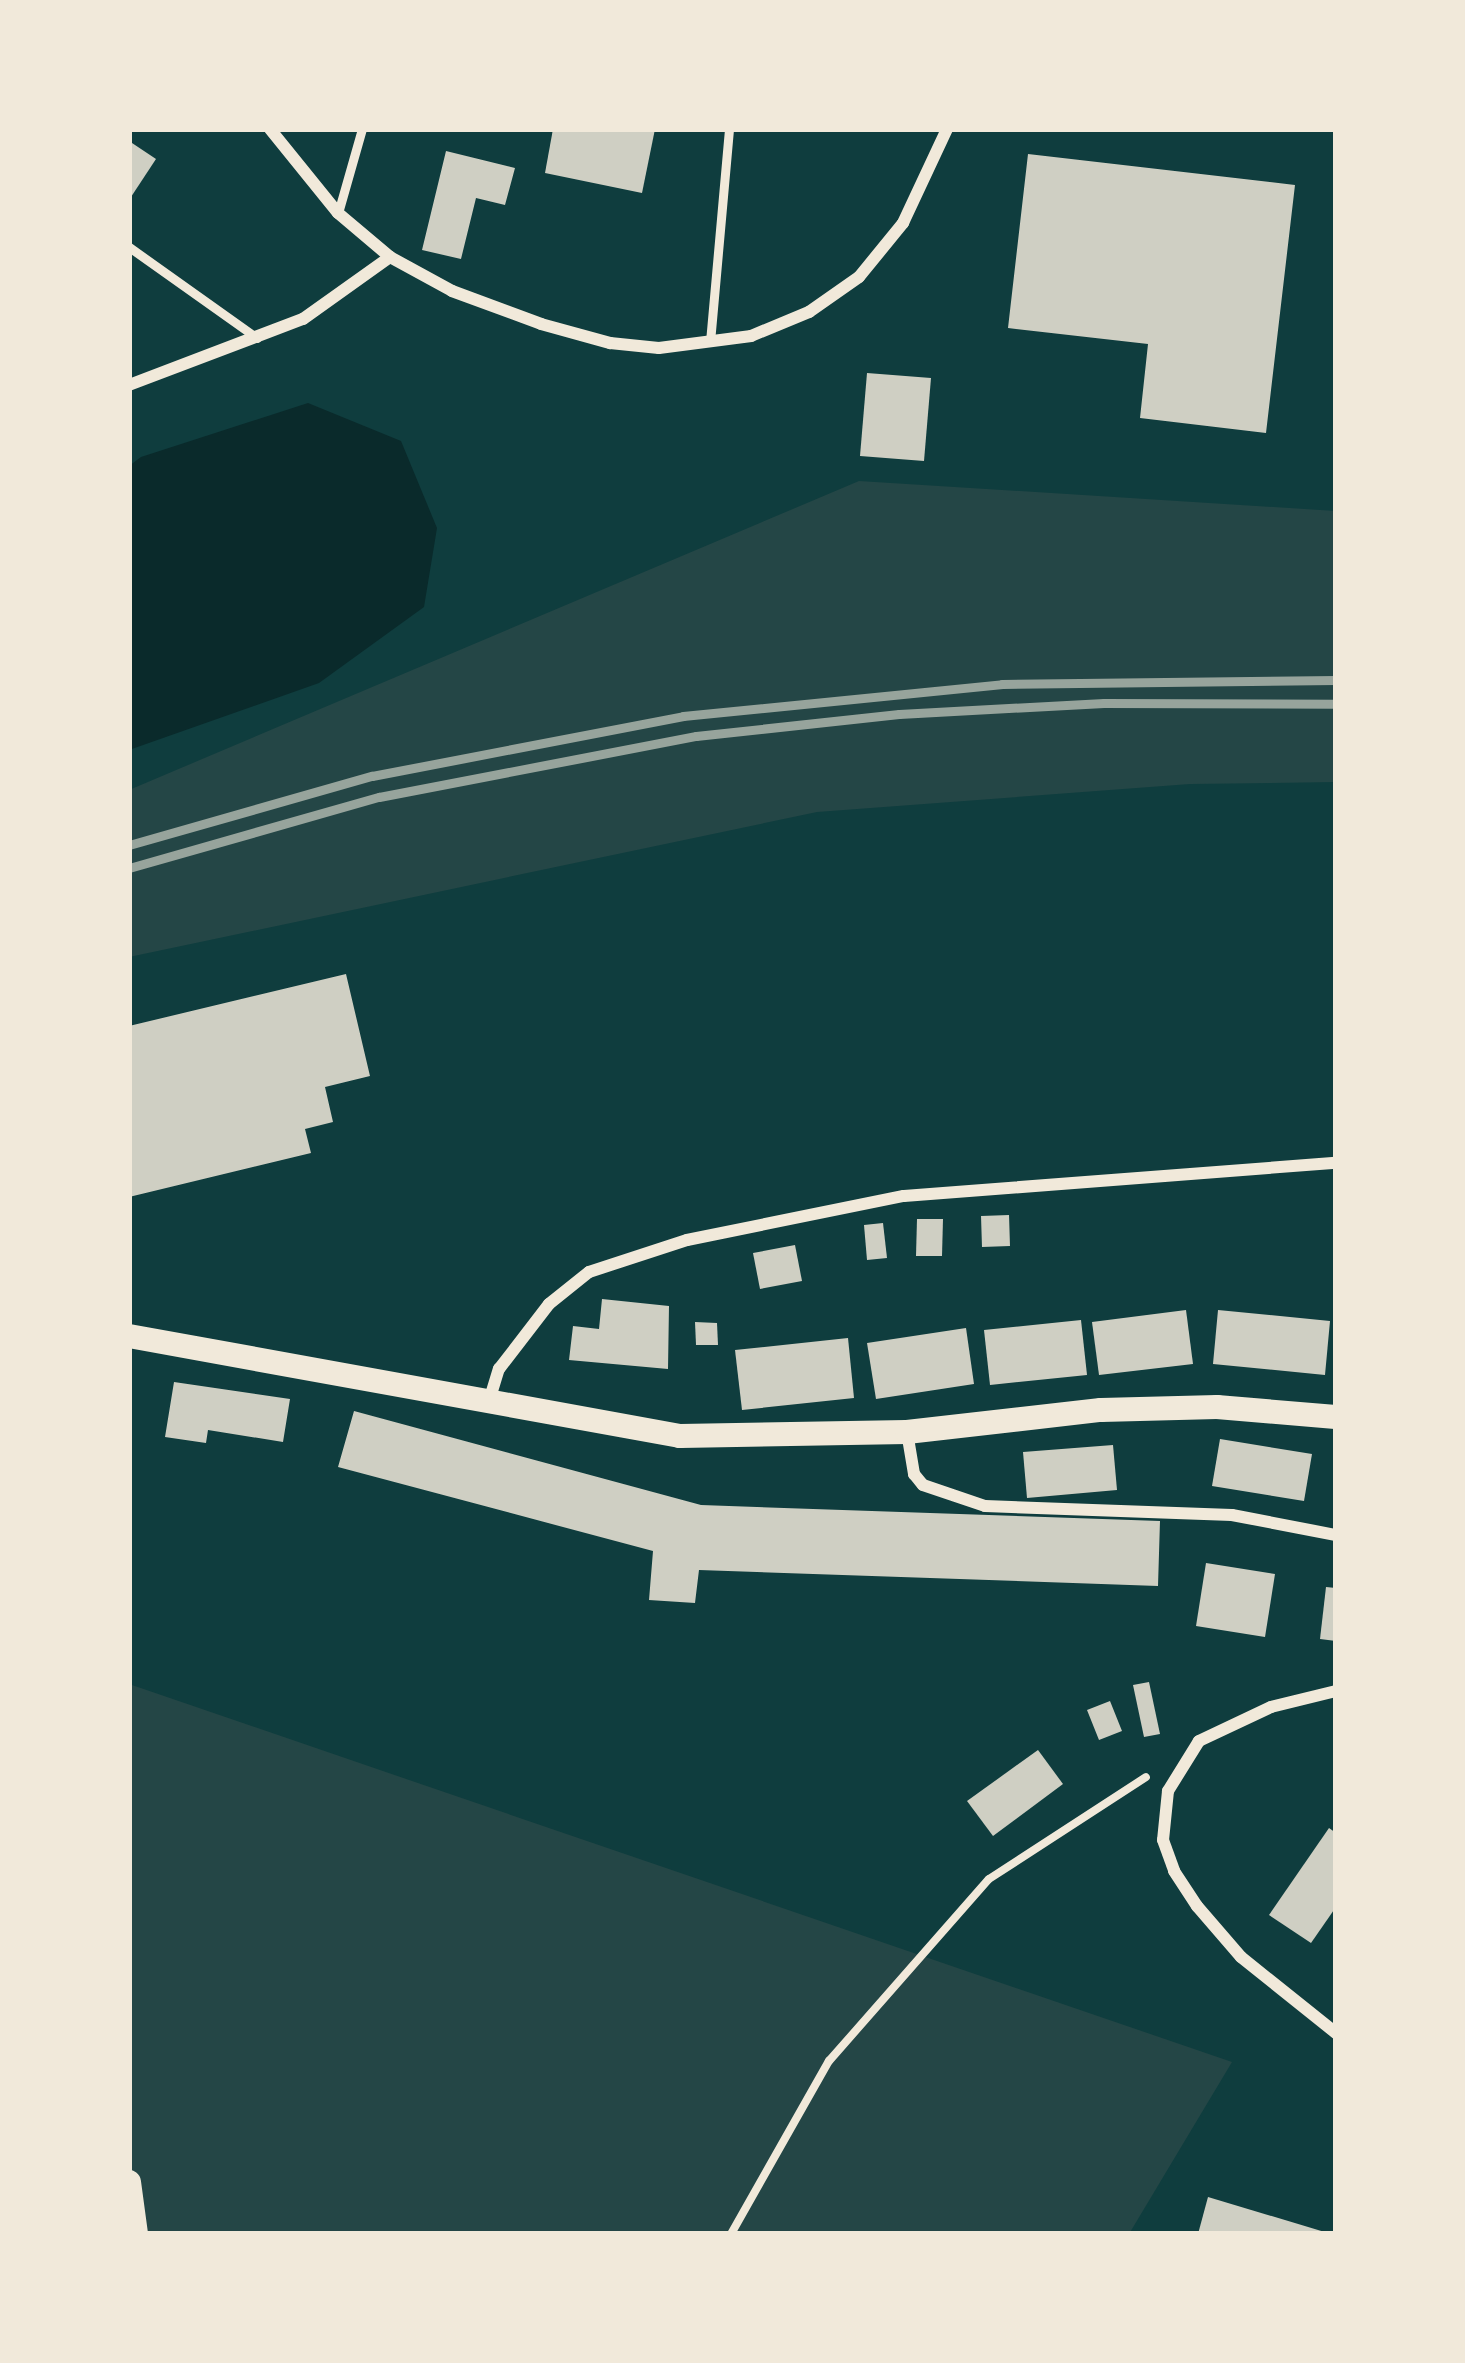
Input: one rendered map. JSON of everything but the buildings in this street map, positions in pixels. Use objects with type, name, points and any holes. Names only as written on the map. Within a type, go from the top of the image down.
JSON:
[{"type":"main road","points":[[129,1336],[680,1436],[781,1439],[907,1432],[1124,1409],[1216,1407],[1336,1417]]},
{"type":"main road","points":[[129,2182],[136,2234]]},
{"type":"street","points":[[270,129],[338,212],[390,257],[452,291],[610,343],[659,348],[751,336],[809,312],[860,277],[902,224],[947,129]]},
{"type":"street","points":[[129,385],[303,319],[390,257]]},
{"type":"street","points":[[488,1402],[499,1369],[549,1304],[590,1272],[687,1240],[904,1196],[1336,1163]]},
{"type":"street","points":[[907,1432],[914,1474],[923,1485],[985,1506],[1232,1515],[1336,1535]]},
{"type":"street","points":[[1336,1691],[1271,1707],[1224,1727],[1183,1759],[1163,1815],[1163,1840],[1174,1871],[1241,1957],[1336,2033]]},
{"type":"lane","points":[[338,212],[362,129]]},
{"type":"lane","points":[[710,342],[729,129]]},
{"type":"lane","points":[[129,247],[257,338]]},
{"type":"path","points":[[731,2234],[829,2061],[989,1879],[1154,1772],[1183,1759]]},
{"type":"shaded area","points":[[308,403],[401,441],[437,528],[424,607],[319,683],[129,750],[129,466],[141,457]]},
{"type":"shaded area","points":[[859,481],[1336,511],[1336,782],[1190,784],[817,812],[129,957],[129,790]]},
{"type":"shaded area","points":[[129,1684],[1232,2062],[1129,2234],[129,2234]]},
{"type":"railway","points":[[129,845],[372,776],[683,716],[1002,684],[1336,680]]},
{"type":"railway","points":[[129,868],[379,797],[696,736],[899,714],[1104,703],[1336,704]]}]
